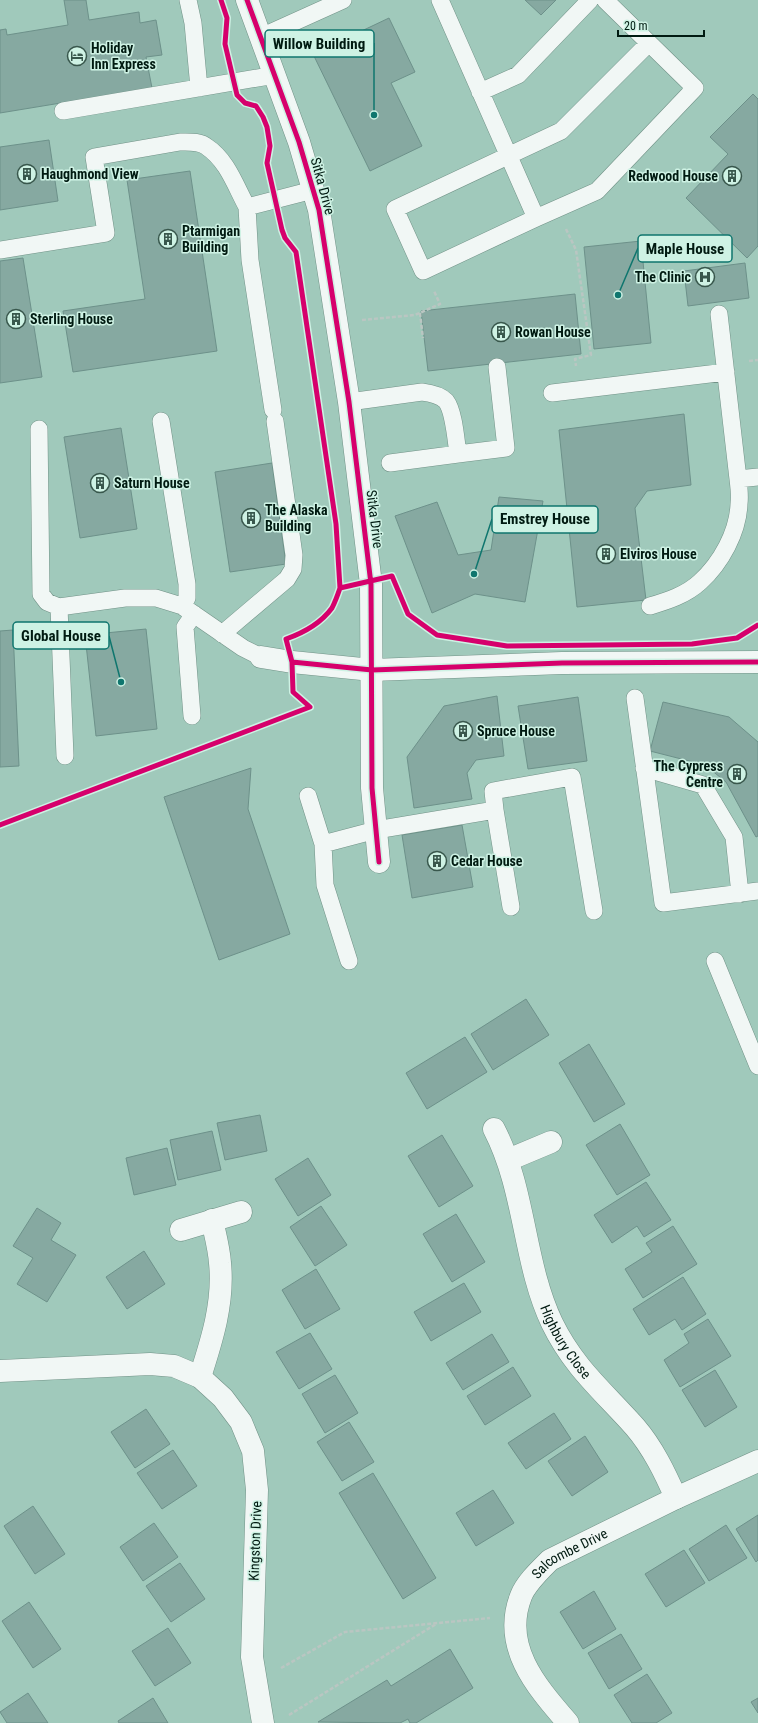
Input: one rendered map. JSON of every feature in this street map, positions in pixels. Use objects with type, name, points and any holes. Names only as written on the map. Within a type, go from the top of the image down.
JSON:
[{"type":"street","name":"Sitka Drive","points":[[247,0],[299,142],[319,210],[348,402],[371,584],[372,788],[379,862]]},
{"type":"street","points":[[261,657],[292,662],[372,670],[562,663],[758,662]]},
{"type":"street","name":"Highbury Close","points":[[494,1129],[508,1160],[517,1190],[539,1290],[551,1322],[564,1347],[588,1378],[636,1428],[658,1459],[676,1498]]},
{"type":"street","points":[[508,1160],[551,1142]]},
{"type":"street","points":[[181,1230],[240,1212]]},
{"type":"street","points":[[200,1377],[218,1312],[221,1285],[220,1263],[212,1220]]},
{"type":"street","name":"Kingston Drive","points":[[0,1371],[150,1364],[174,1366],[200,1377],[223,1398],[241,1422],[253,1451],[257,1490],[252,1657],[256,1682],[273,1721]]},
{"type":"street","name":"Salcombe Drive","points":[[568,1723],[542,1692],[526,1667],[516,1643],[516,1616],[521,1594],[550,1560],[676,1498],[758,1461]]},
{"type":"lane","points":[[188,0],[193,23],[199,88]]},
{"type":"lane","points":[[261,37],[343,0]]},
{"type":"lane","points":[[440,0],[536,218]]},
{"type":"lane","points":[[480,92],[518,75],[590,0]]},
{"type":"lane","points":[[606,0],[695,88],[597,191],[557,208],[423,272],[395,209],[561,131],[649,43]]},
{"type":"lane","points":[[63,111],[275,75]]},
{"type":"lane","points":[[0,250],[106,233],[94,157],[180,142],[194,142],[207,146],[218,156],[227,169],[247,207],[250,260],[294,555],[293,569],[287,579],[222,634]]},
{"type":"lane","points":[[247,207],[313,190]]},
{"type":"lane","points":[[650,606],[674,598],[699,583],[715,565],[726,547],[735,526],[740,504],[719,314]]},
{"type":"lane","points":[[390,463],[506,448],[497,367]]},
{"type":"lane","points":[[552,393],[726,372]]},
{"type":"lane","points":[[348,402],[422,392],[433,394],[446,401],[451,414],[458,454]]},
{"type":"lane","points":[[161,421],[187,584],[188,610],[185,627],[192,716]]},
{"type":"lane","points":[[39,429],[41,594],[47,602],[59,607],[125,598],[156,598],[188,610],[243,648],[261,657]]},
{"type":"lane","points":[[738,479],[758,477]]},
{"type":"lane","points":[[59,607],[64,756]]},
{"type":"lane","points":[[635,698],[663,902],[758,891]]},
{"type":"lane","points":[[644,768],[703,785],[734,837],[740,894]]},
{"type":"lane","points":[[511,907],[493,791],[572,777],[594,911]]},
{"type":"lane","points":[[308,796],[323,844],[325,885],[348,961]]},
{"type":"lane","points":[[323,844],[376,830],[496,810]]},
{"type":"lane","points":[[715,961],[758,1066]]},
{"type":"path","points":[[557,208],[576,250],[591,355],[575,358],[578,390]]},
{"type":"path","points":[[336,323],[415,315],[440,304],[423,272]]},
{"type":"path","points":[[420,313],[423,338]]},
{"type":"path","points":[[256,1682],[345,1632],[516,1616]]},
{"type":"path","points":[[273,1721],[436,1623]]},
{"type":"building","name":"Holiday Inn Express","points":[[64,0],[86,0],[89,20],[139,12],[140,23],[156,20],[162,55],[146,57],[152,88],[0,113],[0,30],[6,29],[7,35],[68,25]]},
{"type":"building","points":[[525,0],[556,0],[541,15]]},
{"type":"building","points":[[389,18],[415,72],[391,83],[422,146],[370,171],[313,54]]},
{"type":"building","name":"Redwood House","points":[[753,94],[758,99],[758,246],[747,258],[686,198],[728,154],[710,137]]},
{"type":"building","name":"Haughmond View","points":[[49,140],[58,201],[0,210],[0,147]]},
{"type":"building","name":"Ptarmigan Building","points":[[190,171],[217,351],[73,372],[63,311],[145,299],[127,180]]},
{"type":"building","points":[[641,241],[651,343],[594,349],[584,247]]},
{"type":"building","name":"Sterling House","points":[[23,258],[42,377],[0,383],[0,261]]},
{"type":"building","points":[[745,263],[749,298],[688,306],[684,271]]},
{"type":"building","name":"Rowan House","points":[[575,294],[581,354],[428,371],[421,311]]},
{"type":"building","name":"Elviros House","points":[[684,414],[691,485],[647,491],[635,508],[646,600],[577,607],[559,430]]},
{"type":"building","name":"Saturn House","points":[[121,428],[137,529],[80,538],[64,437]]},
{"type":"building","name":"The Alaska Building","points":[[272,463],[286,564],[230,572],[215,472]]},
{"type":"building","points":[[499,497],[543,501],[525,602],[475,594],[432,613],[395,516],[437,502],[458,555],[491,550]]},
{"type":"building","points":[[146,629],[157,729],[96,736],[85,635]]},
{"type":"building","points":[[13,630],[19,766],[0,767],[0,631]]},
{"type":"building","name":"Spruce House","points":[[497,696],[504,756],[476,760],[467,773],[472,799],[414,808],[407,757],[444,706]]},
{"type":"building","points":[[578,697],[587,761],[528,769],[518,706]]},
{"type":"building","name":"The Cypress Centre","points":[[663,702],[729,717],[758,742],[758,836],[756,837],[726,782],[705,765],[650,751]]},
{"type":"building","points":[[251,768],[248,809],[290,934],[219,960],[164,797]]},
{"type":"building","name":"Cedar House","points":[[462,825],[473,887],[412,898],[402,835]]},
{"type":"building","points":[[526,999],[549,1035],[493,1070],[471,1034]]},
{"type":"building","points":[[465,1037],[487,1072],[427,1109],[406,1073]]},
{"type":"building","points":[[589,1044],[625,1104],[594,1122],[559,1063]]},
{"type":"building","points":[[260,1115],[267,1151],[225,1160],[217,1123]]},
{"type":"building","points":[[620,1124],[650,1175],[617,1195],[586,1145]]},
{"type":"building","points":[[212,1131],[221,1170],[178,1180],[170,1140]]},
{"type":"building","points":[[442,1135],[473,1186],[439,1207],[408,1156]]},
{"type":"building","points":[[167,1148],[176,1185],[134,1195],[126,1158]]},
{"type":"building","points":[[308,1158],[331,1195],[298,1216],[275,1179]]},
{"type":"building","points":[[646,1182],[671,1220],[644,1237],[637,1226],[612,1243],[594,1215]]},
{"type":"building","points":[[321,1206],[347,1245],[315,1266],[290,1227]]},
{"type":"building","points":[[37,1208],[61,1223],[51,1240],[76,1255],[47,1302],[17,1284],[33,1258],[13,1246]]},
{"type":"building","points":[[456,1214],[485,1262],[452,1282],[423,1234]]},
{"type":"building","points":[[673,1226],[697,1264],[643,1298],[625,1269],[652,1252],[646,1243]]},
{"type":"building","points":[[144,1251],[165,1284],[127,1309],[106,1277]]},
{"type":"building","points":[[316,1269],[340,1309],[305,1329],[282,1290]]},
{"type":"building","points":[[683,1277],[706,1314],[682,1330],[675,1319],[649,1335],[633,1309]]},
{"type":"building","points":[[464,1283],[481,1312],[431,1341],[414,1312]]},
{"type":"building","points":[[708,1319],[731,1356],[680,1387],[664,1360],[689,1343],[684,1334]]},
{"type":"building","points":[[310,1333],[332,1369],[299,1389],[276,1352]]},
{"type":"building","points":[[492,1334],[509,1362],[463,1390],[446,1363]]},
{"type":"building","points":[[513,1367],[531,1396],[485,1425],[467,1396]]},
{"type":"building","points":[[715,1370],[737,1407],[705,1427],[682,1390]]},
{"type":"building","points":[[335,1375],[358,1413],[325,1433],[302,1394]]},
{"type":"building","points":[[146,1409],[170,1444],[135,1468],[111,1432]]},
{"type":"building","points":[[554,1413],[571,1439],[526,1469],[508,1443]]},
{"type":"building","points":[[349,1422],[374,1462],[342,1481],[317,1442]]},
{"type":"building","points":[[585,1436],[608,1472],[572,1496],[548,1461]]},
{"type":"building","points":[[173,1450],[197,1486],[162,1509],[137,1473]]},
{"type":"building","points":[[373,1473],[436,1578],[403,1599],[339,1493]]},
{"type":"building","points":[[493,1490],[514,1523],[476,1546],[456,1513]]},
{"type":"building","points":[[33,1506],[65,1554],[35,1574],[4,1526]]},
{"type":"building","points":[[758,1515],[758,1560],[756,1562],[736,1529]]},
{"type":"building","points":[[154,1523],[178,1557],[143,1581],[120,1547]]},
{"type":"building","points":[[726,1525],[747,1558],[709,1581],[689,1549]]},
{"type":"building","points":[[684,1550],[705,1583],[666,1607],[645,1574]]},
{"type":"building","points":[[180,1563],[205,1599],[171,1622],[146,1586]]},
{"type":"building","points":[[594,1591],[616,1629],[583,1649],[560,1612]]},
{"type":"building","points":[[29,1602],[61,1649],[33,1668],[2,1621]]},
{"type":"building","points":[[168,1628],[191,1663],[155,1686],[132,1651]]},
{"type":"building","points":[[621,1634],[642,1669],[609,1689],[588,1653]]},
{"type":"building","points":[[450,1649],[473,1688],[416,1723],[410,1723],[408,1719],[400,1723],[318,1722],[387,1680],[391,1686]]},
{"type":"building","points":[[647,1674],[672,1713],[656,1723],[632,1723],[614,1695]]},
{"type":"building","points":[[28,1693],[48,1723],[7,1723],[0,1712]]},
{"type":"building","points":[[153,1698],[168,1723],[119,1723],[118,1721]]},
{"type":"building","points":[[758,1698],[758,1713],[751,1702]]},
{"type":"cycle path","points":[[221,0],[227,18],[225,44],[237,95],[245,103],[256,106],[267,127],[270,146],[267,163],[282,230],[285,238],[296,252],[336,524],[340,588]]},
{"type":"cycle path","points":[[247,0],[299,142],[319,210],[349,402],[371,584],[372,788],[379,862]]},
{"type":"cycle path","points":[[0,825],[310,707],[293,692],[292,662],[286,639],[305,631],[323,618],[332,608],[340,588],[392,576],[408,614],[437,635],[507,646],[692,644],[737,638],[758,625]]},
{"type":"cycle path","points":[[292,662],[372,670],[562,663],[758,662]]},
{"type":"place","name":"Holiday Inn Express","points":[[77,56]]},
{"type":"place","name":"Willow Building","points":[[374,115]]},
{"type":"place","name":"Haughmond View","points":[[27,174]]},
{"type":"place","name":"Redwood House","points":[[732,176]]},
{"type":"place","name":"Ptarmigan Building","points":[[168,239]]},
{"type":"place","name":"The Clinic","points":[[705,277]]},
{"type":"place","name":"Maple House","points":[[618,295]]},
{"type":"place","name":"Sterling House","points":[[16,319]]},
{"type":"place","name":"Rowan House","points":[[501,332]]},
{"type":"place","name":"Saturn House","points":[[100,483]]},
{"type":"place","name":"The Alaska Building","points":[[251,518]]},
{"type":"place","name":"Elviros House","points":[[606,554]]},
{"type":"place","name":"Emstrey House","points":[[474,574]]},
{"type":"place","name":"Global House","points":[[121,682]]},
{"type":"place","name":"Spruce House","points":[[463,731]]},
{"type":"place","name":"The Cypress Centre","points":[[737,774]]},
{"type":"place","name":"Cedar House","points":[[437,861]]}]
